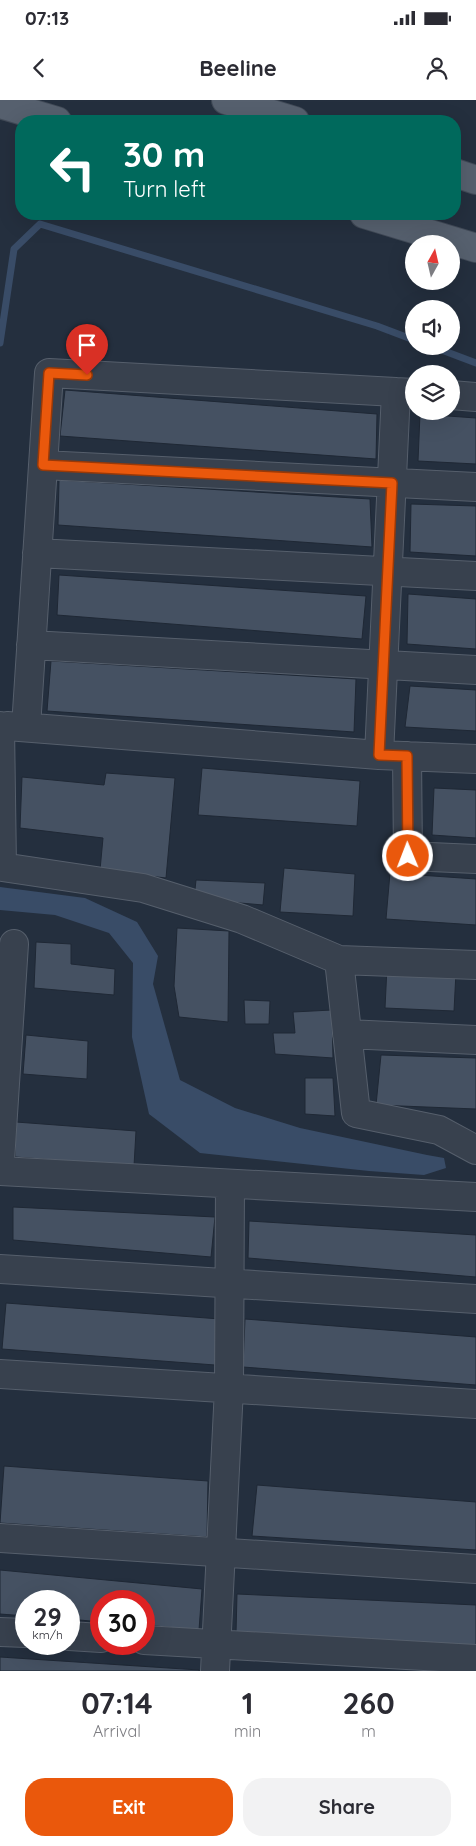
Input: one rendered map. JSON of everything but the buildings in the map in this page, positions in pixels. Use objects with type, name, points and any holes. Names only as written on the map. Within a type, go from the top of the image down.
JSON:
[{"type":"main road","points":[[226,100],[275,115]]},
{"type":"main road","points":[[0,104],[37,115]]},
{"type":"main road","points":[[461,174],[476,180]]},
{"type":"main road","points":[[384,220],[476,248]]},
{"type":"street","points":[[379,755],[392,483],[405,393],[49,373],[31,645],[9,726],[2,867],[143,888],[242,919],[339,960],[476,965]]},
{"type":"street","points":[[460,396],[476,397]]},
{"type":"street","points":[[43,465],[476,487]]},
{"type":"street","points":[[37,553],[476,576]]},
{"type":"street","points":[[31,645],[476,670]]},
{"type":"street","points":[[9,726],[379,755],[476,759]]},
{"type":"street","points":[[407,756],[408,856],[476,859]]},
{"type":"street","points":[[0,1161],[14,944]]},
{"type":"street","points":[[339,960],[356,1113],[439,1130],[476,1150]]},
{"type":"street","points":[[347,1034],[476,1040]]},
{"type":"street","points":[[0,1171],[476,1197]]},
{"type":"street","points":[[215,1671],[229,1388],[230,1184]]},
{"type":"street","points":[[0,1269],[476,1299]]},
{"type":"street","points":[[0,1374],[476,1404]]},
{"type":"street","points":[[0,1538],[476,1568]]},
{"type":"street","points":[[0,1632],[15,1633]]},
{"type":"street","points":[[155,1641],[476,1659]]},
{"type":"water","points":[[0,887],[85,898],[137,922],[158,956],[153,984],[180,1080],[235,1108],[300,1128],[444,1158],[446,1168],[424,1175],[200,1153],[149,1114],[132,1037],[133,963],[109,933],[55,915],[0,910]]},
{"type":"waterway","points":[[0,343],[14,249],[40,224],[377,326],[405,337]]},
{"type":"waterway","points":[[455,355],[476,363]]},
{"type":"route","points":[[87,375],[49,373],[43,465],[392,483],[379,755],[407,756],[408,856]]}]
